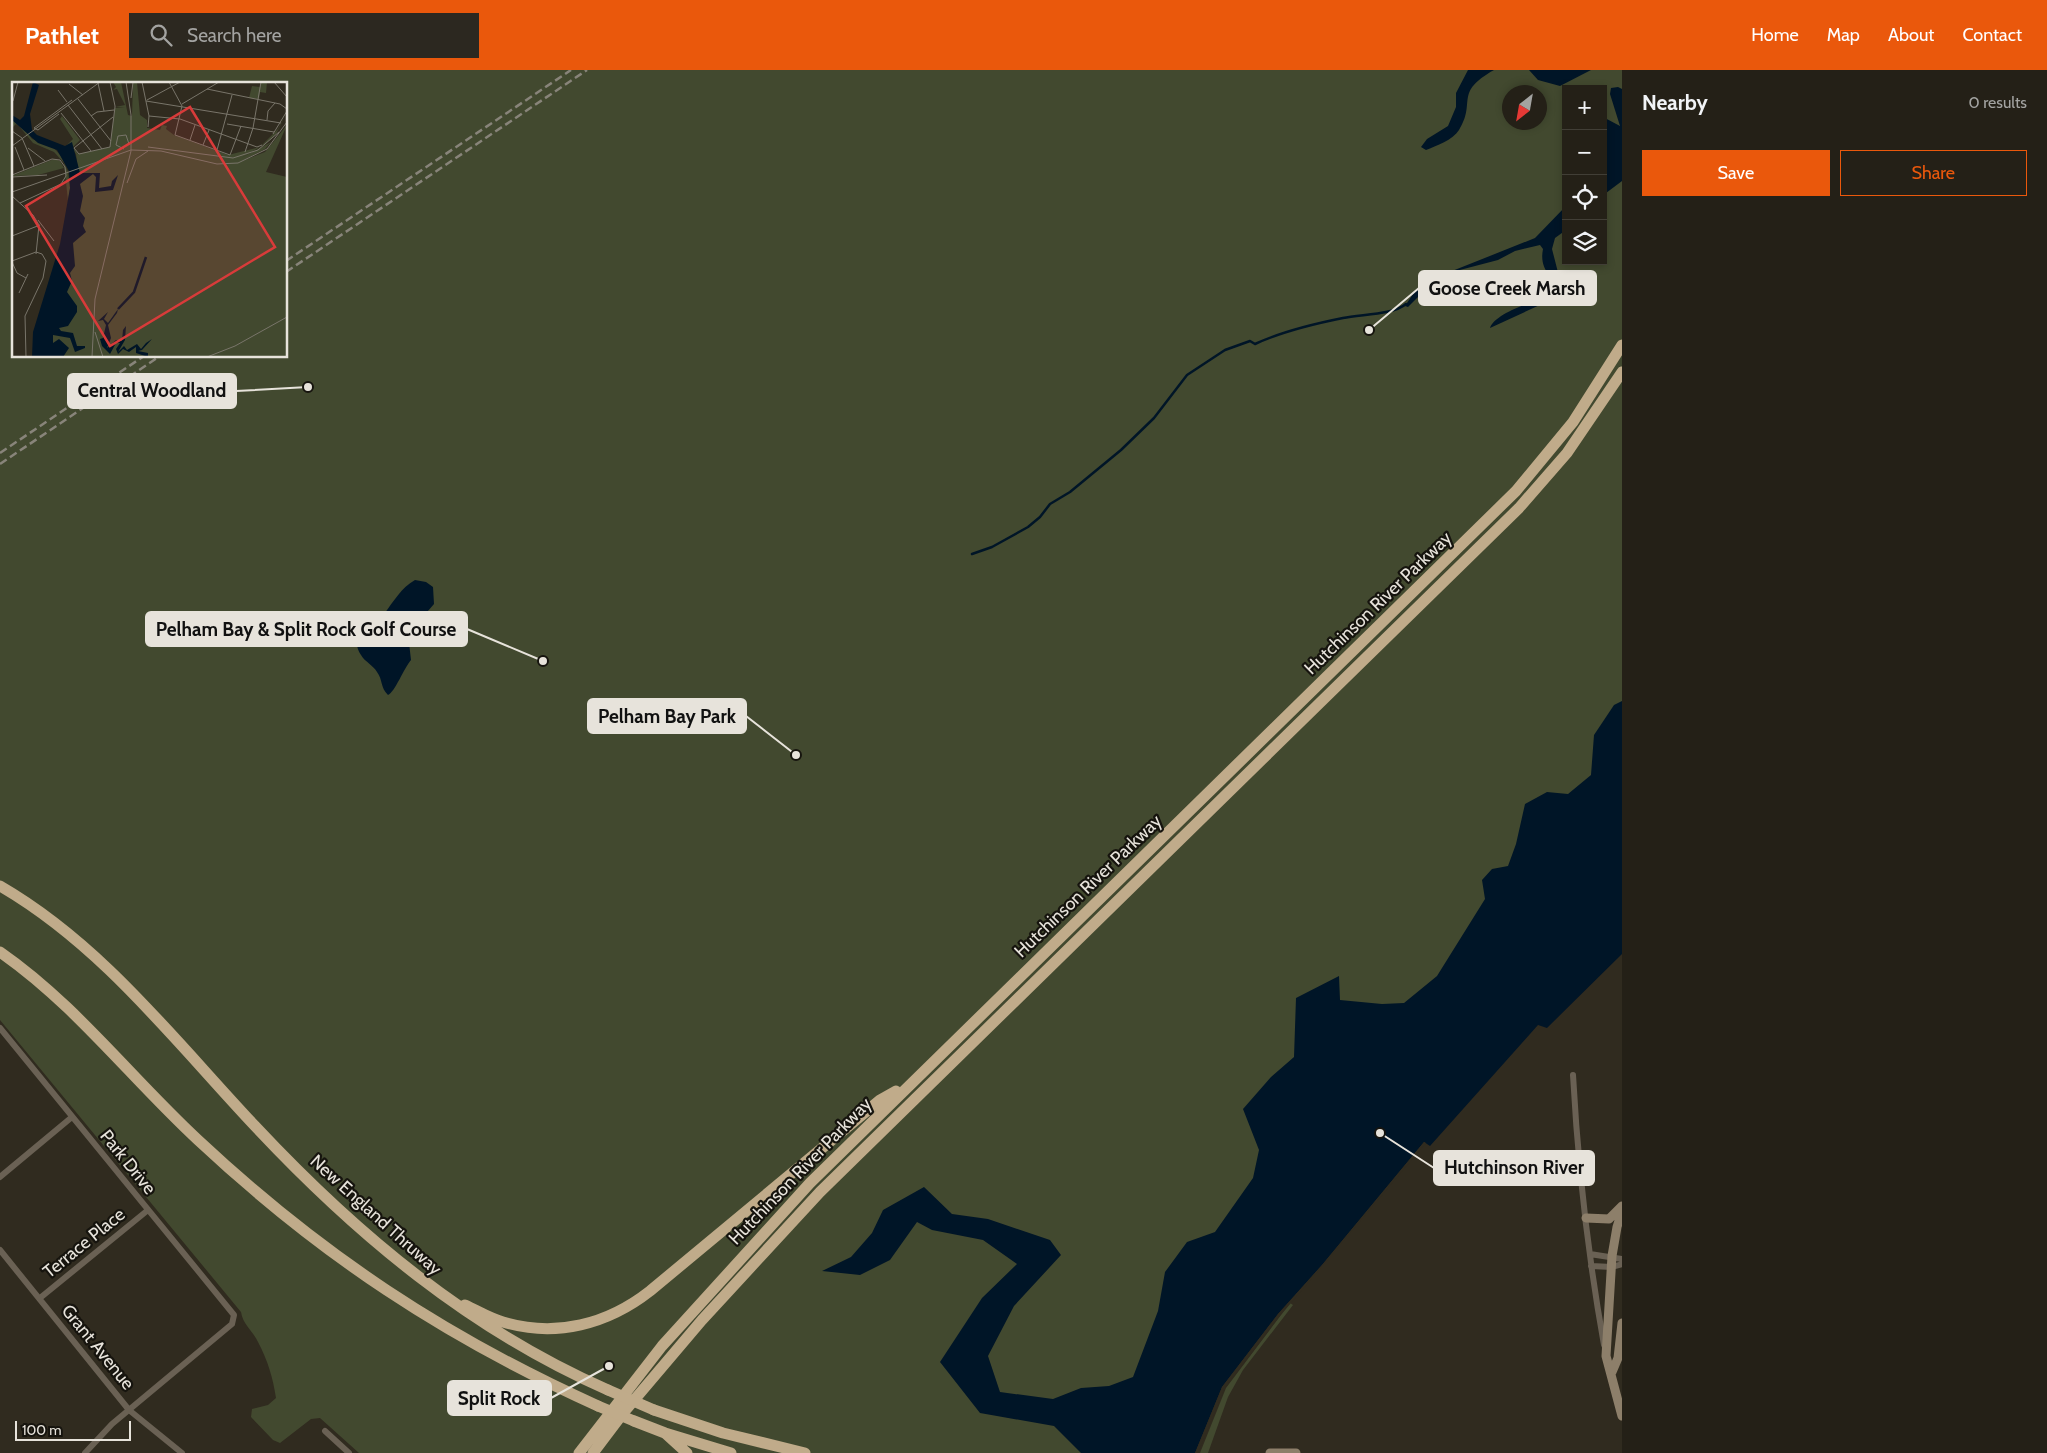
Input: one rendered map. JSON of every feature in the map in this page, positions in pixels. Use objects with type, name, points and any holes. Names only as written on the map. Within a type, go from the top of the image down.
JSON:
[{"type":"highway","name":"Hutchinson River Parkway","points":[[578,1453],[643,1369],[713,1287],[791,1203],[911,1083],[1503,504],[1564,434],[1622,346]]},
{"type":"highway","name":"Hutchinson River Parkway","points":[[593,1453],[631,1404],[724,1296],[833,1180],[1525,501],[1576,440],[1622,372]]},
{"type":"highway","name":"New England Thruway","points":[[0,886],[54,921],[109,968],[299,1170],[368,1236],[444,1297],[504,1338],[552,1364],[654,1410],[722,1433],[805,1453]]},
{"type":"highway","points":[[0,952],[65,1005],[152,1096],[213,1154],[278,1210],[335,1255],[392,1295],[451,1332],[524,1372],[598,1406],[665,1433],[731,1453]]},
{"type":"highway","points":[[444,1297],[499,1321],[530,1328],[576,1326],[616,1314],[646,1294],[880,1100],[911,1083]]},
{"type":"highway","points":[[603,1453],[631,1404]]},
{"type":"highway","points":[[665,1433],[687,1453]]},
{"type":"main road","points":[[1586,1218],[1609,1219],[1622,1206]]},
{"type":"main road","points":[[1622,1211],[1612,1256],[1606,1356],[1612,1372],[1622,1416]]},
{"type":"main road","points":[[1612,1372],[1618,1358],[1622,1323]]},
{"type":"main road","points":[[1270,1453],[1296,1453]]},
{"type":"street","name":"Park Drive","points":[[0,1028],[234,1315],[232,1324],[129,1410]]},
{"type":"street","points":[[1573,1075],[1591,1266],[1606,1356]]},
{"type":"street","points":[[0,1177],[72,1117]]},
{"type":"street","name":"Terrace Place","points":[[40,1298],[148,1210]]},
{"type":"street","name":"Grant Avenue","points":[[0,1250],[129,1410],[182,1453]]},
{"type":"street","points":[[1590,1254],[1622,1259]]},
{"type":"street","points":[[1591,1266],[1612,1267],[1622,1264]]},
{"type":"street","points":[[85,1453],[98,1437],[129,1410]]},
{"type":"street","points":[[325,1430],[349,1453]]},
{"type":"green space","points":[[0,70],[1622,70],[1622,790],[1094,1453],[359,1453],[320,1418],[311,1419],[280,1443],[273,1440],[251,1417],[252,1409],[268,1405],[276,1398],[265,1356],[256,1338],[244,1321],[241,1312],[0,1020]]},
{"type":"green space","points":[[1290,1303],[1293,1305],[1243,1370],[1228,1397],[1208,1453],[1200,1453],[1226,1388]]},
{"type":"water","points":[[1468,70],[1494,70],[1474,85],[1468,98],[1464,120],[1456,134],[1426,150],[1421,147],[1427,139],[1448,126],[1456,107],[1456,93]]},
{"type":"water","points":[[1529,70],[1591,70],[1560,86],[1538,80]]},
{"type":"water","points":[[1618,87],[1622,89],[1622,181],[1607,192],[1607,119],[1620,126],[1610,94],[1611,88]]},
{"type":"water","points":[[1562,210],[1562,233],[1555,238],[1552,249],[1562,288],[1567,292],[1597,302],[1555,298],[1490,328],[1494,322],[1508,312],[1550,294],[1552,283],[1543,264],[1543,249],[1540,245],[1515,251],[1498,260],[1456,271],[1430,285],[1408,307],[1405,306],[1415,291],[1427,281],[1535,238]]},
{"type":"water","points":[[415,580],[426,582],[433,587],[434,604],[408,634],[411,660],[394,689],[388,695],[377,672],[361,655],[357,642],[359,636],[384,614],[402,591]]},
{"type":"water","points":[[1622,701],[1622,954],[1547,1028],[1538,1025],[1430,1146],[1424,1142],[1322,1265],[1278,1314],[1222,1387],[1195,1453],[1081,1453],[1054,1426],[980,1413],[940,1362],[982,1298],[1017,1264],[983,1240],[932,1230],[917,1222],[890,1260],[860,1275],[822,1271],[851,1257],[872,1233],[883,1210],[924,1187],[952,1214],[988,1219],[1050,1240],[1061,1255],[1014,1306],[988,1356],[1000,1392],[1053,1399],[1081,1388],[1109,1386],[1133,1377],[1158,1311],[1165,1272],[1187,1242],[1215,1232],[1253,1178],[1259,1150],[1243,1109],[1271,1077],[1294,1057],[1296,998],[1339,976],[1340,1000],[1382,1004],[1404,1003],[1437,976],[1485,899],[1482,880],[1492,869],[1508,866],[1516,844],[1525,804],[1547,792],[1568,794],[1591,775],[1594,735],[1614,705]]},
{"type":"pier","points":[[1424,1142],[1426,1143],[1280,1316],[1225,1388],[1198,1453],[1195,1453],[1222,1387],[1278,1314],[1322,1265]]},
{"type":"waterway","points":[[972,554],[992,547],[1028,527],[1040,517],[1050,504],[1070,492],[1121,450],[1154,418],[1187,375],[1225,350],[1250,341],[1255,344],[1276,335],[1309,325],[1385,312],[1400,308],[1406,304]]},
{"type":"railway","points":[[288,260],[571,70]]},
{"type":"railway","points":[[288,271],[587,70]]},
{"type":"railway","points":[[0,453],[141,358]]},
{"type":"railway","points":[[0,464],[157,358]]},
{"type":"place","name":"Goose Creek Marsh","points":[[1369,330]]},
{"type":"place","name":"Central Woodland","points":[[308,387]]},
{"type":"place","name":"Pelham Bay & Split Rock Golf Course","points":[[543,661]]},
{"type":"place","name":"Pelham Bay Park","points":[[796,755]]},
{"type":"place","name":"Hutchinson River","points":[[1380,1133]]},
{"type":"place","name":"Split Rock","points":[[609,1366]]}]
